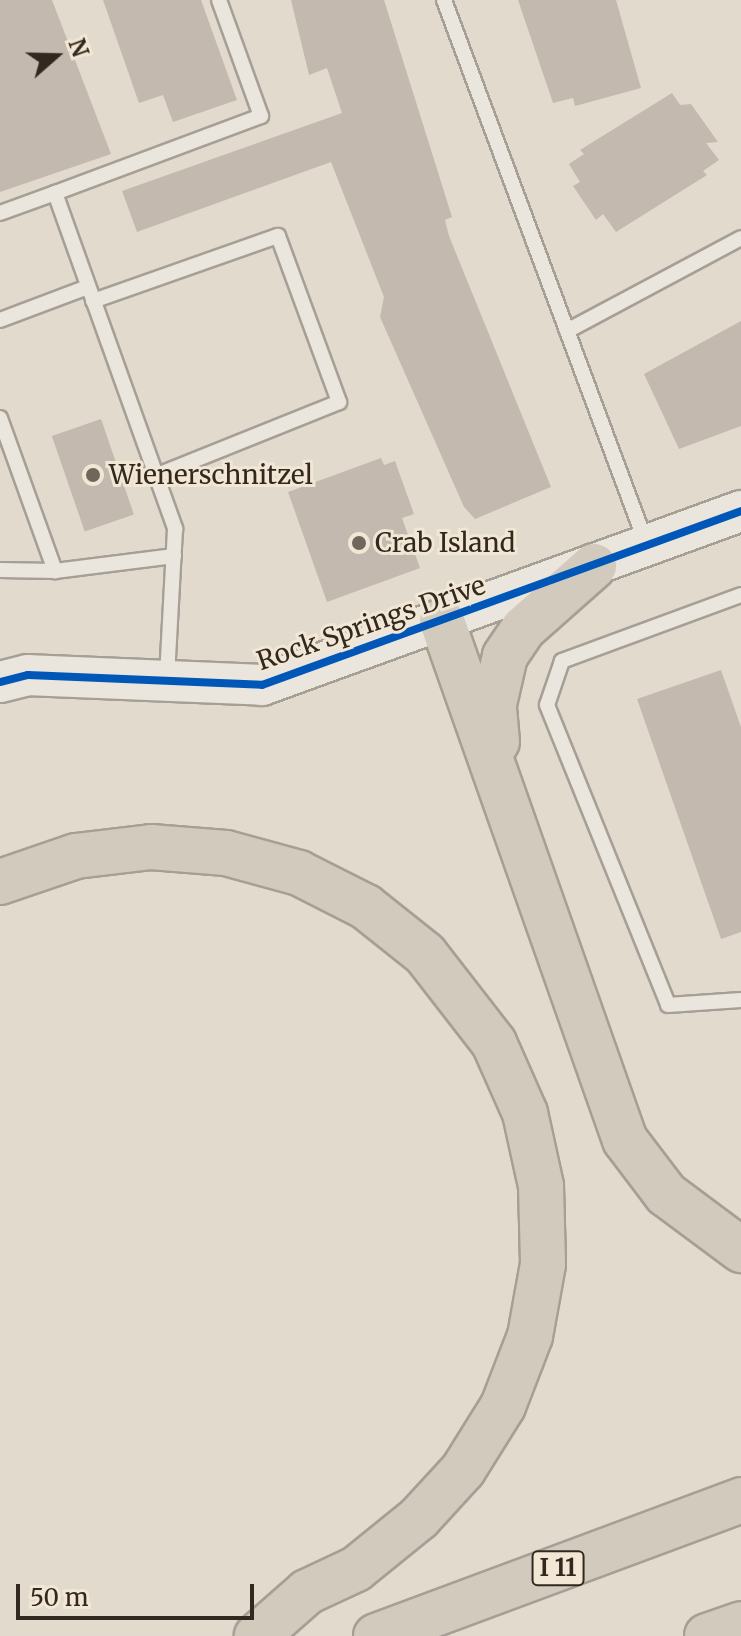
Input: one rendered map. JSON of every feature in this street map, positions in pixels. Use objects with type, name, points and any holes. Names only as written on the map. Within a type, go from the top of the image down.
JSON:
[{"type":"highway","points":[[491,759],[505,656],[523,629],[594,566]]},
{"type":"highway","points":[[442,621],[625,1140],[666,1194],[741,1250]]},
{"type":"highway","points":[[0,882],[76,856],[151,847],[226,853],[299,873],[366,907],[425,954],[474,1011],[525,1113],[541,1186],[543,1264],[530,1336],[503,1406],[463,1470],[419,1518],[356,1569],[307,1592],[257,1636]]},
{"type":"highway","name":"I 11","points":[[376,1636],[741,1500]]},
{"type":"highway","points":[[707,1636],[741,1624]]},
{"type":"main road","name":"Rock Springs Drive","points":[[0,682],[28,675],[167,685],[262,685],[741,511]]},
{"type":"lane","points":[[0,213],[261,116],[219,0]]},
{"type":"lane","points":[[444,0],[647,546]]},
{"type":"lane","points":[[55,193],[175,529],[167,685]]},
{"type":"lane","points":[[0,320],[278,236],[339,402],[155,476]]},
{"type":"lane","points":[[567,331],[741,238]]},
{"type":"lane","points":[[0,418],[55,571]]},
{"type":"lane","points":[[0,570],[55,571],[174,556]]},
{"type":"lane","points":[[741,595],[562,661],[547,705],[668,1005],[741,1000]]},
{"type":"building","points":[[0,0],[52,0],[111,154],[0,192]]},
{"type":"building","points":[[103,0],[201,0],[237,100],[173,122],[163,95],[139,103]]},
{"type":"building","points":[[291,0],[384,0],[452,217],[445,220],[449,236],[551,487],[475,519],[464,507],[380,317],[384,297],[331,162],[137,232],[122,191],[342,113],[327,68],[309,75]]},
{"type":"building","points":[[518,0],[616,0],[641,88],[575,106],[573,98],[553,103]]},
{"type":"building","points":[[672,93],[680,105],[691,104],[718,142],[706,143],[719,160],[703,171],[707,175],[616,232],[603,214],[596,220],[573,186],[580,182],[569,164],[584,154],[580,150]]},
{"type":"building","points":[[741,321],[741,426],[679,449],[644,374]]},
{"type":"building","name":"Wienerschnitzel","points":[[101,419],[134,514],[85,531],[52,436]]},
{"type":"building","name":"Crab Island","points":[[381,458],[384,465],[395,461],[414,514],[402,518],[420,568],[327,602],[288,492]]},
{"type":"building","points":[[721,670],[741,727],[741,932],[721,939],[637,699]]},
{"type":"cycle path","points":[[0,682],[28,675],[262,685],[741,511]]},
{"type":"place","name":"Wienerschnitzel","points":[[93,475]]},
{"type":"place","name":"Crab Island","points":[[359,543]]}]
